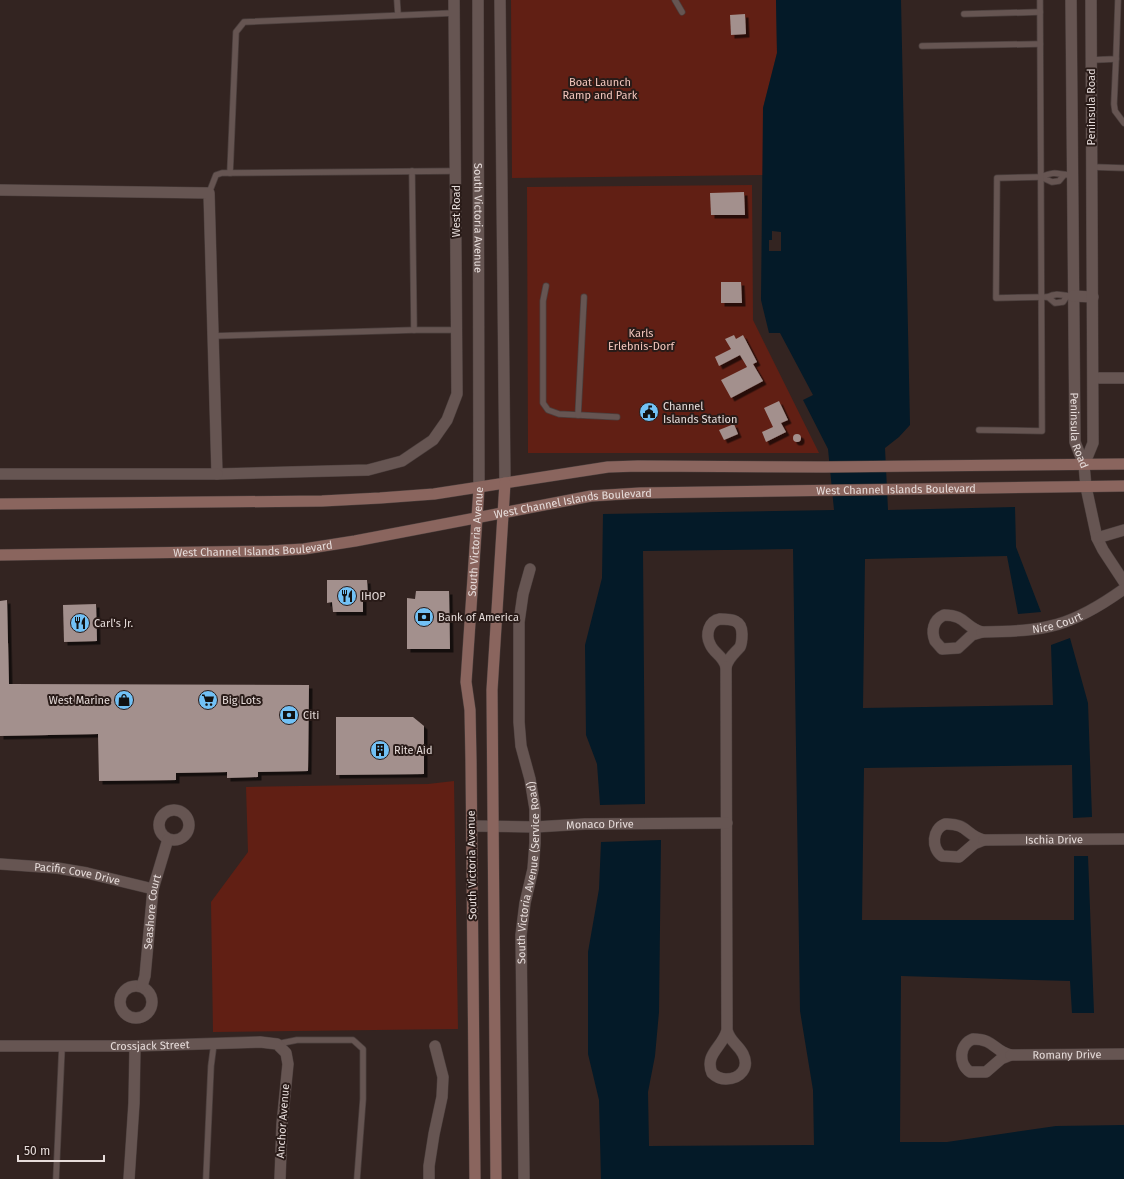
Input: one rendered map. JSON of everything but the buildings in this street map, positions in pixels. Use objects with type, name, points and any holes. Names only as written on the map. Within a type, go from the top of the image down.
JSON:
[{"type":"main road","name":"West Channel Islands Boulevard","points":[[0,504],[322,501],[434,494],[608,467],[824,467],[1124,464]]},
{"type":"main road","name":"South Victoria Avenue","points":[[496,1179],[493,664],[505,483]]},
{"type":"main road","name":"West Channel Islands Boulevard","points":[[0,555],[269,551],[304,548],[355,541],[605,495],[824,489],[1124,486]]},
{"type":"main road","name":"South Victoria Avenue","points":[[475,1179],[470,710],[466,670],[479,488]]},
{"type":"street","name":"West Road","points":[[0,474],[217,474],[368,470],[402,461],[433,440],[447,420],[457,394],[454,0]]},
{"type":"street","name":"South Victoria Avenue","points":[[478,0],[479,488]]},
{"type":"street","name":"South Victoria Avenue","points":[[500,0],[505,483]]},
{"type":"street","name":"Peninsula Road","points":[[1071,0],[1072,60],[1070,296],[1074,442],[1084,465]]},
{"type":"street","name":"Peninsula Road","points":[[1084,465],[1093,443],[1094,378],[1091,0]]},
{"type":"street","points":[[1072,60],[1091,60]]},
{"type":"street","points":[[1070,172],[1092,167]]},
{"type":"street","points":[[0,190],[209,193],[217,474]]},
{"type":"street","points":[[1070,296],[1093,297]]},
{"type":"street","points":[[1094,378],[1124,378]]},
{"type":"street","points":[[1084,465],[1086,487],[1097,538],[1124,582]]},
{"type":"street","points":[[1097,538],[1124,530]]},
{"type":"street","name":"South Victoria Avenue (Service Road)","points":[[524,1179],[521,936],[525,903],[534,869],[535,809],[530,779],[521,746],[519,722],[519,622],[523,594],[530,569]]},
{"type":"street","name":"Nice Court","points":[[982,632],[1031,631],[1062,624],[1090,612],[1124,589]]},
{"type":"street","points":[[726,667],[727,1030]]},
{"type":"street","name":"Monaco Drive","points":[[472,826],[727,823]]},
{"type":"street","name":"Seashore Court","points":[[142,986],[145,976],[153,889],[168,839]]},
{"type":"street","name":"Ischia Drive","points":[[984,840],[1124,839]]},
{"type":"street","name":"Pacific Cove Drive","points":[[0,864],[57,868],[153,889]]},
{"type":"street","name":"Crossjack Street","points":[[0,1046],[135,1046],[260,1042],[277,1044]]},
{"type":"street","name":"Anchor Avenue","points":[[277,1044],[286,1054],[288,1064],[282,1124],[280,1179]]},
{"type":"street","points":[[129,1179],[134,1103],[135,1046]]},
{"type":"street","points":[[429,1179],[434,1134],[442,1097],[443,1077],[435,1046]]},
{"type":"street","name":"Romany Drive","points":[[1011,1055],[1124,1054]]},
{"type":"lane","points":[[397,0],[398,15]]},
{"type":"lane","points":[[675,0],[682,12]]},
{"type":"lane","points":[[980,430],[1042,431],[1045,297],[1041,177],[1040,0]]},
{"type":"lane","points":[[1118,0],[1114,104],[1115,111],[1124,123]]},
{"type":"lane","points":[[964,14],[1040,12]]},
{"type":"lane","points":[[230,173],[236,32],[244,22],[454,13]]},
{"type":"lane","points":[[922,46],[1040,44]]},
{"type":"lane","points":[[1091,60],[1116,59]]},
{"type":"lane","points":[[1092,167],[1124,168]]},
{"type":"lane","points":[[412,171],[414,330]]},
{"type":"lane","points":[[209,193],[216,175],[230,173],[456,171]]},
{"type":"lane","points":[[1070,172],[1051,172],[1041,177],[997,178],[996,298],[1045,297],[1062,293],[1070,296]]},
{"type":"lane","points":[[546,286],[544,301],[543,403],[548,410],[559,414],[617,418]]},
{"type":"lane","points":[[578,415],[584,298]]},
{"type":"lane","points":[[213,336],[457,330]]},
{"type":"lane","points":[[277,1044],[297,1040],[353,1040],[363,1050],[362,1100],[357,1179]]},
{"type":"lane","points":[[206,1179],[211,1066],[214,1043]]},
{"type":"lane","points":[[56,1179],[62,1046]]},
{"type":"green space","name":"Boat Launch Ramp and Park","points":[[511,0],[776,0],[777,53],[763,108],[763,175],[512,178]]},
{"type":"green space","name":"Karls Erlebnis-Dorf","points":[[752,185],[753,320],[819,453],[528,453],[527,187]]},
{"type":"green space","points":[[454,781],[458,1029],[213,1032],[211,902],[248,852],[246,787],[428,784]]},
{"type":"water","points":[[776,0],[901,0],[910,425],[899,437],[885,448],[888,510],[1015,507],[1016,547],[1041,612],[1018,614],[1007,556],[865,559],[863,708],[1053,705],[1051,645],[1070,638],[1088,703],[1092,817],[1073,818],[1072,765],[864,768],[862,920],[1074,920],[1074,856],[1088,856],[1094,1013],[1072,1013],[1070,981],[901,976],[900,1142],[947,1142],[1056,1126],[1124,1125],[1124,1179],[601,1179],[599,1100],[588,1054],[588,952],[599,889],[601,842],[661,840],[659,1012],[655,1056],[648,1092],[649,1146],[814,1145],[813,1090],[800,1011],[793,549],[643,551],[645,804],[600,805],[597,764],[586,735],[585,645],[602,578],[603,514],[834,510],[828,449],[803,400],[813,395],[780,333],[769,333],[761,300],[763,108],[777,53]]},
{"type":"pier","points":[[772,231],[781,232],[781,251],[769,251],[769,240],[772,240]]},
{"type":"place","name":"Channel Islands Station","points":[[649,412]]},
{"type":"place","name":"IHOP","points":[[347,596]]},
{"type":"place","name":"Bank of America","points":[[424,617]]},
{"type":"place","name":"Carl's Jr.","points":[[80,623]]},
{"type":"place","name":"West Marine","points":[[124,700]]},
{"type":"place","name":"Big Lots","points":[[208,700]]},
{"type":"place","name":"Citi","points":[[289,715]]},
{"type":"place","name":"Rite Aid","points":[[380,750]]}]
